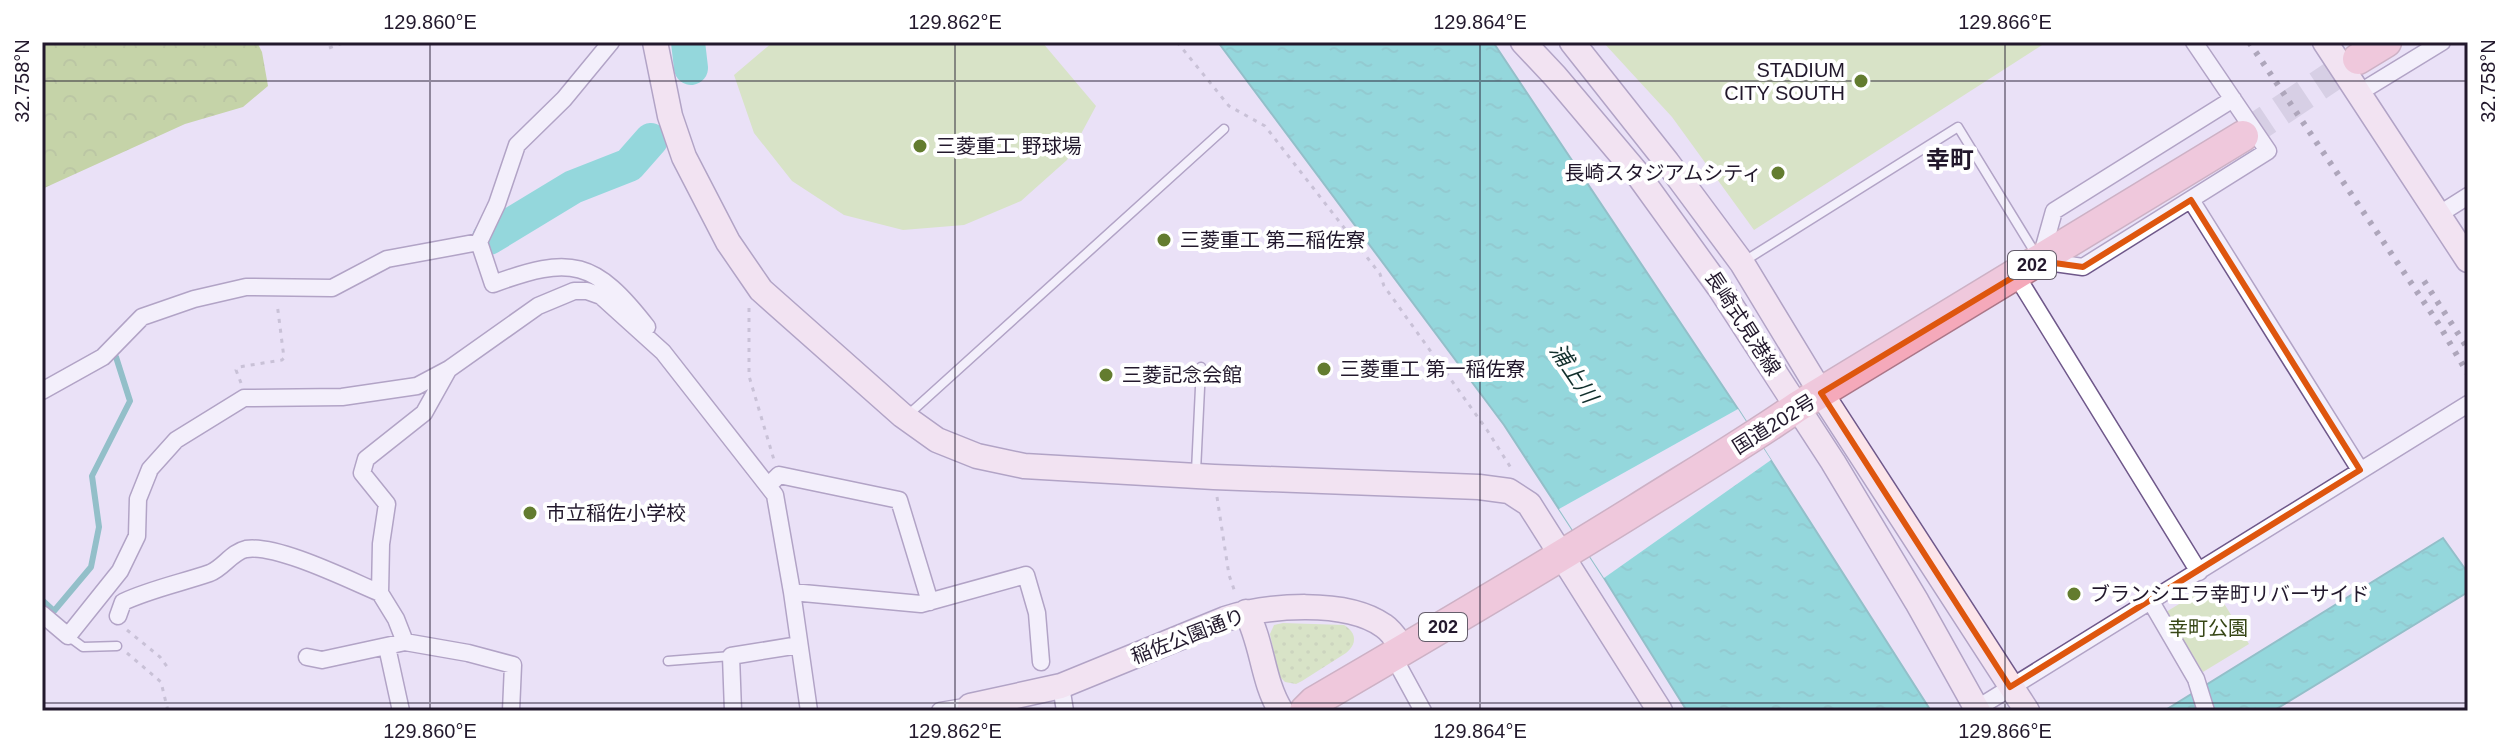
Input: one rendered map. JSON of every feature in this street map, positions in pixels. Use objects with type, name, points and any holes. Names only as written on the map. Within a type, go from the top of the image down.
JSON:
[{"type":"highway","points":[[2358,59],[2386,42]]},
{"type":"highway","name":"国道202号","points":[[1305,711],[1314,702],[1572,549],[1809,400],[2243,136]]},
{"type":"street","points":[[611,42],[564,99],[517,145],[497,204],[479,242],[493,284],[528,271],[560,266],[579,269],[611,285],[647,327],[663,352],[775,495],[809,711]]},
{"type":"street","points":[[655,42],[670,116],[684,157],[728,242],[761,290],[906,418],[937,440],[977,456],[1024,466],[1205,477],[1479,487],[1509,491],[1529,504],[1572,549],[1660,711]]},
{"type":"street","name":"長崎式見港線","points":[[1523,42],[1636,172],[1765,355],[1809,400],[2027,711]]},
{"type":"street","name":"長崎式見港線","points":[[1572,42],[1742,263],[1809,400],[1833,462],[1977,710]]},
{"type":"street","points":[[2028,268],[2083,267],[2268,151],[2194,42]]},
{"type":"street","points":[[2325,42],[2468,260]]},
{"type":"street","points":[[2357,94],[2442,42]]},
{"type":"street","points":[[2028,268],[2054,211],[2233,99]]},
{"type":"street","points":[[2438,215],[2468,196]]},
{"type":"street","points":[[2191,200],[2360,470]]},
{"type":"street","points":[[42,391],[103,357],[142,317],[194,299],[246,287],[332,288],[387,259],[479,242]]},
{"type":"street","points":[[2028,268],[2199,572]]},
{"type":"street","points":[[42,614],[68,636],[120,571],[137,536],[138,499],[150,469],[176,440],[247,398],[342,397],[417,386],[449,369],[538,306],[574,291],[601,296],[663,352]]},
{"type":"street","points":[[405,642],[396,619],[380,593],[381,544],[387,504],[362,473],[366,459],[424,413],[449,369]]},
{"type":"street","points":[[1977,710],[2468,404]]},
{"type":"street","points":[[768,486],[779,475],[899,500],[930,602]]},
{"type":"street","points":[[118,616],[123,602],[214,571],[237,553],[249,549],[299,558],[380,593]]},
{"type":"street","points":[[792,592],[921,604],[1026,575],[1037,613],[1041,662]]},
{"type":"street","points":[[2150,600],[2196,679],[2206,711]]},
{"type":"street","name":"稲佐公園通り","points":[[970,708],[1061,686],[1246,612],[1297,608],[1353,612],[1384,626],[1398,653]]},
{"type":"street","points":[[1246,612],[1254,627],[1269,686],[1281,711]]},
{"type":"street","points":[[307,657],[322,660],[405,642],[468,653],[513,665],[511,711]]},
{"type":"street","points":[[733,711],[731,656],[799,645]]},
{"type":"street","points":[[387,647],[401,711]]},
{"type":"street","points":[[1398,653],[1423,711]]},
{"type":"street","points":[[1061,686],[1065,711]]},
{"type":"street","points":[[940,711],[970,708]]},
{"type":"lane","points":[[1742,263],[1958,127],[2028,268]]},
{"type":"lane","points":[[906,418],[1224,129]]},
{"type":"lane","points":[[1201,367],[1205,477]]},
{"type":"lane","points":[[68,636],[83,647],[117,646]]},
{"type":"lane","points":[[668,661],[731,656]]},
{"type":"path","points":[[329,48],[346,42]]},
{"type":"path","points":[[1177,42],[1229,106],[1265,126],[1380,274],[1384,286],[1512,469]]},
{"type":"path","points":[[247,398],[236,370],[284,358],[275,288]]},
{"type":"path","points":[[748,327],[749,376],[774,457]]},
{"type":"path","points":[[1205,477],[1229,575]]},
{"type":"path","points":[[118,616],[129,632],[160,657],[168,668]]},
{"type":"path","points":[[117,646],[161,682],[168,711]]},
{"type":"highlighted area","points":[[2191,200],[2360,470],[2010,687],[1821,393],[2040,261],[2083,267]]},
{"type":"green space","points":[[42,42],[257,42],[262,52],[268,86],[243,107],[185,124],[42,189]]},
{"type":"green space","name":"三菱重工 野球場","points":[[773,42],[1042,42],[1096,106],[1067,160],[1021,201],[964,225],[903,230],[844,215],[792,181],[754,133],[734,75]]},
{"type":"green space","name":"長崎スタジアムシティ","points":[[1603,42],[2047,42],[1754,230],[1672,117]]},
{"type":"green space","name":"幸町公園","points":[[2212,584],[2249,644],[2203,672],[2166,612]]},
{"type":"green space","points":[[1274,625],[1344,625],[1351,631],[1354,642],[1346,653],[1302,681],[1296,684],[1285,682],[1279,676],[1270,634]]},
{"type":"water","name":"浦上川","points":[[1218,42],[1493,42],[1738,409],[1931,711],[1687,711],[1504,425]]},
{"type":"water","points":[[2443,538],[2468,573],[2468,592],[2273,711],[2164,711]]},
{"type":"pier","points":[[1738,409],[1771,460],[1604,578],[1559,509]]},
{"type":"waterway","points":[[688,42],[691,68]]},
{"type":"waterway","points":[[489,238],[573,187],[629,165],[651,140]]},
{"type":"waterway","points":[[42,600],[54,611],[91,567],[99,527],[92,476],[130,401],[116,357]]},
{"type":"tunnel","points":[[2243,136],[2358,59]]},
{"type":"railway","points":[[2249,42],[2438,323],[2468,374]]},
{"type":"railway","points":[[2424,281],[2468,349]]},
{"type":"place","name":"STADIUM CITY SOUTH","points":[[1861,81]]},
{"type":"place","name":"三菱重工 野球場","points":[[920,146]]},
{"type":"place","name":"長崎スタジアムシティ","points":[[1778,173]]},
{"type":"place","name":"三菱重工 第二稲佐寮","points":[[1164,240]]},
{"type":"place","name":"三菱重工 第一稲佐寮","points":[[1324,369]]},
{"type":"place","name":"三菱記念会館","points":[[1106,375]]},
{"type":"place","name":"市立稲佐小学校","points":[[530,513]]},
{"type":"place","name":"ブランシエラ幸町リバーサイド","points":[[2074,594]]},
{"type":"district","name":"幸町","points":[[1950,160]]}]
